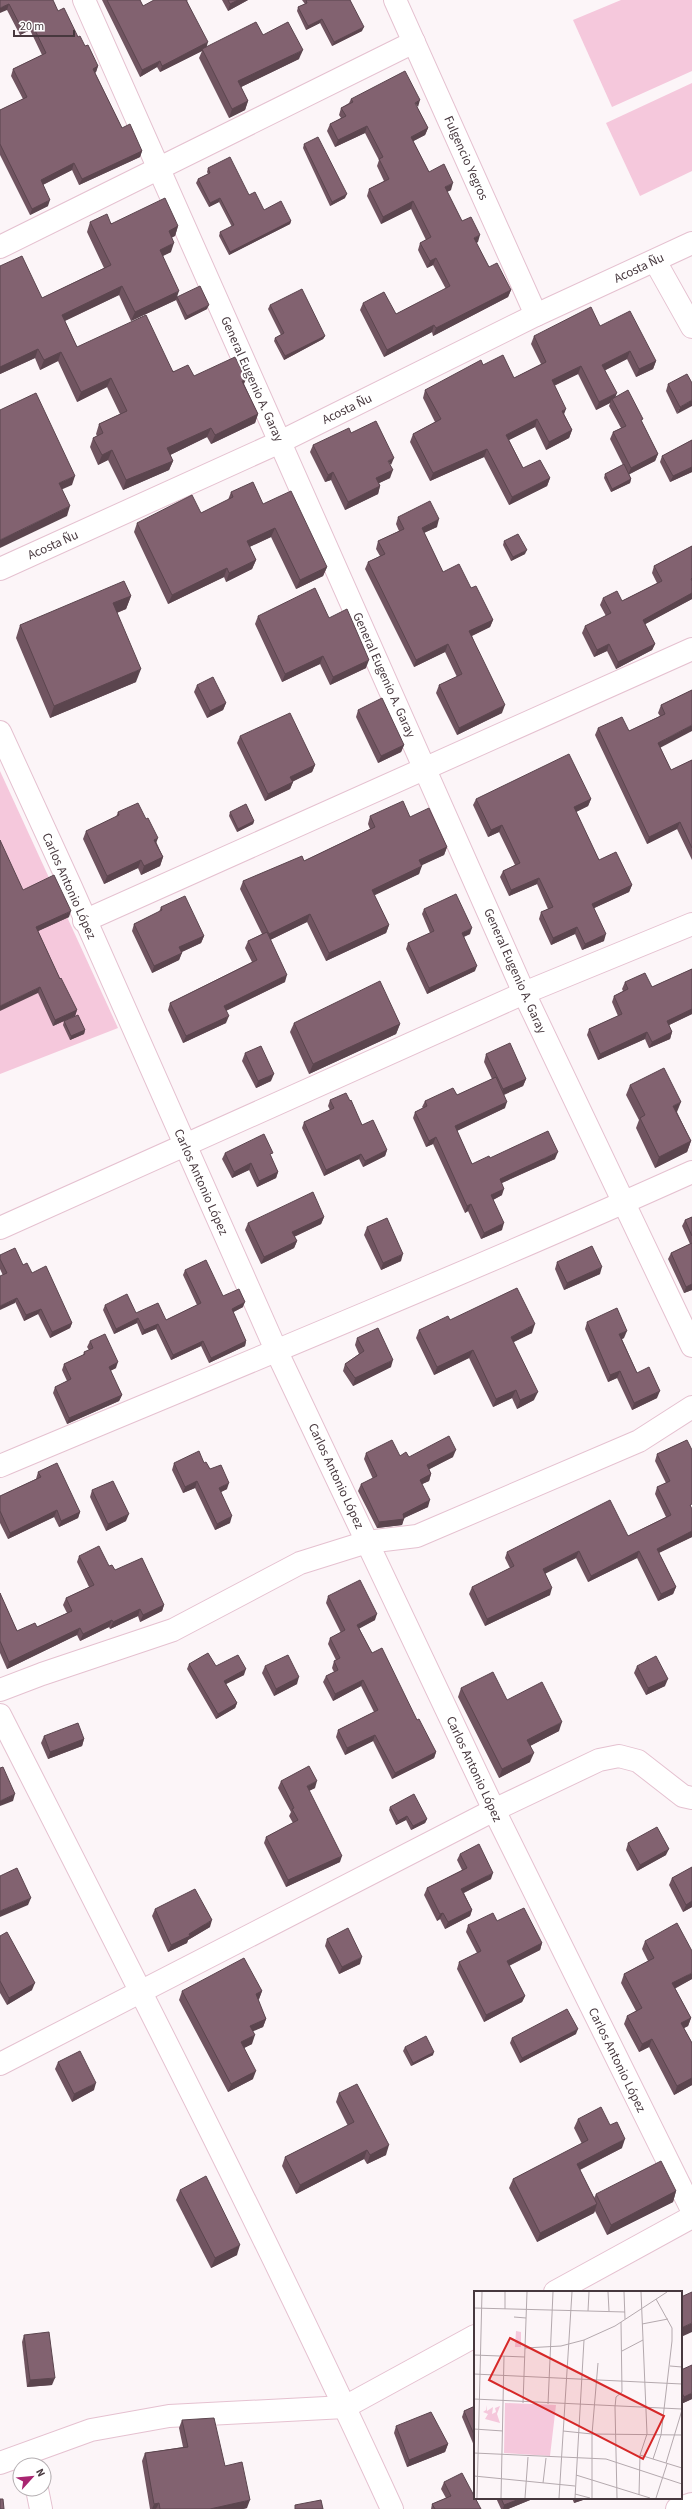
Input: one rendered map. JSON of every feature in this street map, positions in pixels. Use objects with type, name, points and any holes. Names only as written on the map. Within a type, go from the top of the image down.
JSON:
[{"type":"street","name":"General Eugenio A. Garay","points":[[84,0],[524,993],[692,1346]]},
{"type":"street","name":"Fulgencio Yegros","points":[[395,0],[536,315]]},
{"type":"street","points":[[0,247],[414,42]]},
{"type":"street","name":"Acosta Ñu","points":[[0,569],[280,442],[536,315],[692,243]]},
{"type":"street","points":[[655,261],[692,327]]},
{"type":"street","points":[[84,921],[692,649]]},
{"type":"street","name":"Carlos Antonio López","points":[[0,732],[71,887],[84,921],[276,1350],[494,1810],[692,2210]]},
{"type":"street","points":[[0,1228],[524,993],[692,924]]},
{"type":"street","points":[[0,1466],[276,1350],[404,1299],[692,1172]]},
{"type":"street","points":[[0,1690],[42,1674],[173,1630],[300,1563],[367,1542],[417,1536],[639,1441],[692,1407]]},
{"type":"street","points":[[0,1715],[141,1991],[345,2407],[392,2509]]},
{"type":"street","points":[[0,2064],[494,1810],[599,1760],[618,1756],[638,1761],[683,1796],[692,1798]]},
{"type":"street","points":[[557,2291],[692,2217]]},
{"type":"street","points":[[33,2457],[91,2430],[169,2416],[345,2407],[474,2337]]},
{"type":"street","points":[[0,2462],[12,2460]]},
{"type":"street","points":[[39,2497],[41,2509]]},
{"type":"street","points":[[677,2509],[692,2504]]},
{"type":"shaded area","points":[[621,0],[692,0],[692,71],[612,107],[573,20]]},
{"type":"shaded area","points":[[692,83],[692,171],[640,196],[606,123]]},
{"type":"shaded area","points":[[0,771],[118,1028],[0,1074]]},
{"type":"building","points":[[0,0],[53,0],[58,11],[64,8],[78,37],[80,36],[85,46],[88,45],[98,66],[93,69],[122,128],[130,124],[142,151],[82,179],[74,163],[41,180],[50,200],[32,209],[0,144],[0,110],[27,97],[13,69],[46,53],[32,24],[22,29],[9,4],[0,8]]},
{"type":"building","points":[[107,0],[140,0],[143,6],[154,0],[186,0],[208,42],[162,66],[160,61],[142,70]]},
{"type":"building","points":[[228,0],[238,0],[230,4]]},
{"type":"building","points":[[306,0],[350,0],[364,27],[334,42],[322,19],[308,26],[298,7],[307,3]]},
{"type":"building","points":[[256,22],[263,35],[288,22],[303,50],[238,81],[248,101],[232,109],[202,49]]},
{"type":"building","points":[[405,71],[420,100],[415,103],[428,128],[411,137],[429,172],[444,164],[453,183],[445,187],[462,221],[471,217],[480,235],[474,238],[489,267],[497,263],[511,290],[436,328],[434,325],[387,350],[363,303],[384,292],[396,314],[450,286],[436,258],[430,261],[420,243],[431,237],[413,201],[383,217],[369,189],[389,179],[379,159],[383,157],[367,126],[338,140],[330,124],[346,116],[341,108],[353,102],[351,99]]},
{"type":"building","points":[[318,137],[347,194],[332,202],[304,144]]},
{"type":"building","points":[[230,157],[249,195],[255,192],[264,210],[281,201],[291,221],[230,252],[220,232],[234,225],[220,198],[210,203],[198,179],[210,173],[208,168]]},
{"type":"building","points":[[165,198],[178,226],[169,231],[174,243],[160,250],[179,291],[135,312],[122,286],[62,315],[77,347],[146,315],[173,372],[188,365],[194,376],[235,357],[246,379],[242,381],[258,414],[215,435],[211,428],[167,448],[173,461],[126,480],[112,450],[102,455],[93,438],[103,433],[99,424],[127,411],[111,378],[81,392],[61,352],[44,360],[38,349],[0,367],[0,266],[22,256],[42,298],[111,265],[90,222],[107,214],[111,224]]},
{"type":"building","points":[[200,286],[209,305],[187,316],[177,297]]},
{"type":"building","points":[[302,289],[325,336],[285,356],[275,338],[284,333],[270,305]]},
{"type":"building","points":[[591,307],[600,326],[630,311],[656,361],[639,369],[630,351],[602,365],[617,393],[599,402],[581,366],[552,380],[566,409],[562,411],[572,430],[549,442],[537,419],[506,435],[523,468],[540,460],[550,478],[512,497],[487,449],[433,473],[413,434],[441,419],[425,390],[481,360],[483,365],[503,355],[514,378],[546,362],[534,336]]},
{"type":"building","points":[[687,374],[692,383],[692,400],[680,407],[668,384]]},
{"type":"building","points":[[628,390],[643,419],[641,420],[658,454],[631,468],[613,432],[626,426],[612,399]]},
{"type":"building","points":[[36,393],[75,476],[59,483],[70,506],[0,540],[0,410]]},
{"type":"building","points":[[376,421],[394,458],[388,461],[393,470],[376,478],[380,486],[348,502],[333,472],[328,475],[313,445],[349,428],[351,433]]},
{"type":"building","points":[[692,440],[692,467],[673,476],[662,456]]},
{"type":"building","points":[[624,464],[631,479],[612,489],[605,474]]},
{"type":"building","points":[[253,482],[263,504],[291,491],[327,567],[300,580],[275,528],[247,541],[256,560],[229,573],[227,568],[172,595],[137,523],[192,495],[201,513],[233,497],[231,492]]},
{"type":"building","points":[[430,501],[439,519],[422,528],[443,572],[459,564],[471,588],[476,586],[493,620],[469,631],[505,705],[459,728],[439,685],[462,674],[448,644],[416,660],[368,562],[385,554],[378,541],[404,529],[398,517]]},
{"type":"building","points":[[518,534],[527,550],[513,557],[504,541]]},
{"type":"building","points":[[692,546],[692,593],[643,620],[655,644],[618,662],[609,644],[597,650],[585,626],[611,613],[603,598],[617,591],[622,601],[662,581],[654,566]]},
{"type":"building","points":[[124,581],[131,596],[113,603],[141,669],[54,706],[20,625]]},
{"type":"building","points":[[315,588],[329,618],[347,609],[369,660],[333,677],[323,656],[285,674],[258,616]]},
{"type":"building","points":[[213,677],[226,703],[210,711],[197,685]]},
{"type":"building","points":[[692,690],[692,725],[658,743],[671,770],[692,760],[692,848],[680,822],[649,837],[598,728],[622,717],[629,731],[665,714],[661,705]]},
{"type":"building","points":[[382,698],[404,745],[381,756],[358,710]]},
{"type":"building","points":[[290,713],[315,765],[290,777],[293,782],[268,794],[240,736]]},
{"type":"building","points":[[569,754],[591,799],[574,807],[599,860],[616,852],[632,885],[592,904],[606,934],[585,944],[577,927],[553,938],[541,912],[553,907],[539,878],[511,890],[503,871],[520,863],[502,825],[491,830],[476,799]]},
{"type":"building","points":[[403,801],[410,817],[429,808],[447,847],[419,860],[422,866],[372,890],[389,925],[329,953],[310,914],[269,934],[243,881],[302,856],[304,861],[375,827],[370,816]]},
{"type":"building","points":[[138,803],[146,819],[148,818],[158,838],[154,840],[163,857],[144,866],[141,860],[107,876],[86,831],[119,815],[118,812]]},
{"type":"building","points":[[246,804],[254,821],[238,829],[230,812]]},
{"type":"building","points":[[0,840],[23,890],[54,875],[71,911],[36,927],[60,979],[61,978],[77,1010],[55,1020],[40,987],[0,1006]]},
{"type":"building","points":[[456,894],[472,928],[462,933],[477,966],[429,988],[408,943],[434,931],[424,909]]},
{"type":"building","points":[[185,896],[204,936],[179,947],[182,953],[154,966],[134,924],[162,910],[161,907]]},
{"type":"building","points":[[267,932],[287,975],[224,1006],[229,1016],[186,1036],[170,1003],[257,960],[248,941]]},
{"type":"building","points":[[692,969],[692,1009],[667,1021],[672,1032],[652,1042],[647,1032],[600,1054],[589,1029],[622,1014],[614,996],[628,989],[625,982],[645,973],[652,987]]},
{"type":"building","points":[[380,981],[400,1024],[313,1064],[294,1023]]},
{"type":"building","points":[[78,1015],[85,1030],[71,1036],[64,1021]]},
{"type":"building","points":[[510,1043],[526,1079],[503,1089],[486,1054]]},
{"type":"building","points":[[261,1046],[274,1074],[258,1081],[245,1053]]},
{"type":"building","points":[[664,1068],[681,1102],[673,1106],[691,1141],[659,1157],[640,1118],[645,1115],[630,1085]]},
{"type":"building","points":[[496,1077],[507,1102],[455,1126],[472,1164],[489,1156],[490,1158],[548,1131],[558,1152],[500,1179],[504,1189],[491,1195],[504,1223],[484,1233],[471,1204],[467,1206],[436,1137],[429,1141],[415,1112],[427,1106],[425,1101],[453,1088],[457,1095]]},
{"type":"building","points":[[346,1093],[350,1101],[351,1100],[362,1125],[373,1120],[387,1150],[365,1161],[361,1154],[326,1170],[304,1122],[334,1108],[330,1100]]},
{"type":"building","points":[[264,1134],[273,1153],[270,1154],[278,1172],[259,1181],[251,1163],[234,1172],[225,1153]]},
{"type":"building","points":[[313,1192],[324,1217],[292,1232],[297,1241],[264,1257],[248,1223]]},
{"type":"building","points":[[692,1217],[692,1236],[685,1220]]},
{"type":"building","points":[[387,1218],[403,1254],[383,1263],[367,1227]]},
{"type":"building","points":[[692,1243],[692,1284],[686,1287],[671,1253]]},
{"type":"building","points":[[592,1246],[602,1267],[567,1283],[557,1262]]},
{"type":"building","points":[[15,1248],[23,1265],[27,1263],[32,1273],[46,1266],[72,1323],[52,1332],[41,1309],[26,1315],[17,1298],[0,1306],[0,1276],[7,1273],[0,1259],[0,1255]]},
{"type":"building","points":[[206,1260],[223,1296],[239,1289],[245,1302],[232,1309],[246,1341],[211,1358],[203,1341],[173,1355],[158,1324],[144,1330],[138,1318],[116,1329],[105,1305],[127,1294],[136,1313],[158,1303],[166,1320],[201,1303],[185,1270]]},
{"type":"building","points":[[517,1288],[535,1324],[511,1337],[538,1392],[520,1400],[516,1390],[496,1399],[473,1350],[437,1367],[419,1330],[448,1316],[450,1320]]},
{"type":"building","points":[[617,1308],[627,1331],[619,1334],[637,1373],[649,1367],[660,1391],[634,1403],[620,1371],[610,1375],[587,1322]]},
{"type":"building","points":[[378,1328],[393,1360],[355,1378],[345,1364],[364,1351],[357,1338]]},
{"type":"building","points":[[105,1334],[118,1362],[109,1367],[122,1395],[69,1418],[55,1387],[71,1379],[64,1364],[85,1354],[84,1352],[93,1348],[90,1341]]},
{"type":"building","points":[[449,1436],[456,1450],[427,1465],[431,1474],[420,1480],[430,1500],[403,1514],[404,1519],[379,1522],[361,1484],[377,1476],[366,1453],[392,1440],[400,1456],[406,1452],[409,1457]]},
{"type":"building","points":[[687,1440],[692,1450],[692,1504],[690,1505],[692,1509],[692,1531],[657,1549],[676,1587],[661,1594],[639,1551],[591,1576],[579,1551],[543,1569],[552,1588],[487,1619],[472,1587],[514,1566],[507,1552],[610,1500],[628,1536],[671,1515],[657,1487],[670,1481],[657,1454]]},
{"type":"building","points":[[199,1451],[204,1463],[206,1462],[210,1469],[221,1465],[229,1483],[219,1488],[232,1516],[217,1524],[197,1481],[185,1487],[174,1463]]},
{"type":"building","points":[[57,1463],[80,1512],[61,1521],[57,1510],[10,1533],[0,1511],[0,1496],[41,1477],[38,1472]]},
{"type":"building","points":[[113,1481],[129,1514],[108,1524],[92,1490]]},
{"type":"building","points":[[99,1546],[109,1566],[112,1565],[115,1570],[142,1558],[164,1605],[143,1615],[140,1609],[83,1634],[80,1628],[9,1662],[0,1641],[0,1593],[17,1631],[35,1623],[37,1627],[72,1611],[66,1598],[94,1585],[79,1556]]},
{"type":"building","points":[[360,1580],[377,1614],[357,1625],[372,1653],[382,1648],[417,1720],[419,1719],[436,1752],[395,1773],[375,1735],[347,1748],[338,1730],[378,1710],[363,1680],[335,1694],[326,1676],[338,1670],[334,1661],[340,1658],[330,1638],[345,1630],[328,1596]]},
{"type":"building","points":[[208,1653],[216,1666],[238,1655],[246,1669],[224,1681],[237,1703],[218,1714],[189,1664]]},
{"type":"building","points":[[288,1655],[299,1677],[276,1689],[265,1666]]},
{"type":"building","points":[[656,1656],[668,1679],[648,1688],[637,1666]]},
{"type":"building","points":[[493,1672],[507,1700],[542,1682],[562,1722],[527,1740],[534,1753],[502,1769],[461,1688]]},
{"type":"building","points":[[78,1723],[84,1739],[50,1752],[44,1736]]},
{"type":"building","points":[[309,1766],[317,1781],[307,1786],[342,1856],[288,1880],[266,1837],[298,1820],[281,1781]]},
{"type":"building","points":[[3,1767],[15,1794],[0,1801],[0,1768]]},
{"type":"building","points":[[414,1794],[427,1819],[413,1826],[407,1816],[398,1821],[390,1807]]},
{"type":"building","points":[[657,1827],[669,1849],[640,1865],[628,1843]]},
{"type":"building","points":[[479,1844],[493,1873],[461,1889],[472,1910],[448,1922],[443,1913],[440,1914],[427,1888],[467,1868],[460,1854]]},
{"type":"building","points":[[692,1867],[692,1901],[686,1905],[672,1878]]},
{"type":"building","points":[[17,1868],[31,1898],[0,1911],[0,1876]]},
{"type":"building","points":[[195,1889],[212,1920],[189,1934],[190,1936],[171,1945],[155,1909]]},
{"type":"building","points":[[524,1908],[542,1943],[507,1961],[525,1996],[486,2015],[459,1962],[481,1951],[468,1925],[493,1913],[497,1921]]},
{"type":"building","points":[[677,1923],[692,1951],[692,1973],[672,1983],[691,2018],[681,2023],[692,2043],[692,2078],[677,2086],[652,2039],[642,2044],[627,2016],[642,2008],[624,1974],[654,1958],[645,1941]]},
{"type":"building","points":[[348,1928],[362,1957],[342,1967],[327,1939]]},
{"type":"building","points":[[7,1932],[35,1983],[9,1998],[0,1981],[0,1936]]},
{"type":"building","points":[[244,1958],[262,1991],[256,1994],[266,2019],[250,2026],[255,2035],[241,2042],[256,2071],[231,2084],[182,1991]]},
{"type":"building","points":[[567,2009],[578,2029],[522,2058],[512,2038]]},
{"type":"building","points":[[426,2036],[434,2052],[413,2063],[405,2047]]},
{"type":"building","points":[[80,2051],[96,2083],[74,2094],[58,2062]]},
{"type":"building","points":[[357,2084],[389,2145],[370,2155],[367,2150],[300,2185],[285,2157],[354,2122],[339,2093]]},
{"type":"building","points":[[601,2107],[610,2125],[617,2122],[625,2139],[577,2164],[597,2204],[540,2233],[513,2179],[588,2140],[578,2119]]},
{"type":"building","points":[[661,2161],[676,2191],[611,2225],[596,2194]]},
{"type":"building","points":[[206,2176],[240,2245],[215,2258],[180,2190]]},
{"type":"building","points":[[692,2292],[692,2323],[682,2328],[682,2297]]},
{"type":"building","points":[[49,2332],[55,2378],[30,2380],[24,2335]]},
{"type":"building","points":[[692,2365],[692,2393],[684,2397],[682,2393],[682,2370]]},
{"type":"building","points":[[474,2406],[474,2435],[464,2411]]},
{"type":"building","points":[[431,2412],[448,2444],[409,2460],[396,2426]]},
{"type":"building","points":[[214,2418],[225,2466],[242,2462],[250,2500],[210,2509],[160,2509],[159,2503],[154,2504],[145,2453],[188,2447],[182,2420]]},
{"type":"building","points":[[462,2473],[474,2496],[474,2499],[476,2499],[481,2509],[435,2509],[432,2504],[451,2496],[444,2482]]},
{"type":"building","points":[[0,2499],[3,2499],[4,2509],[0,2509]]},
{"type":"building","points":[[501,2499],[519,2499],[504,2505]]},
{"type":"building","points":[[321,2500],[323,2509],[295,2509],[295,2505]]}]
